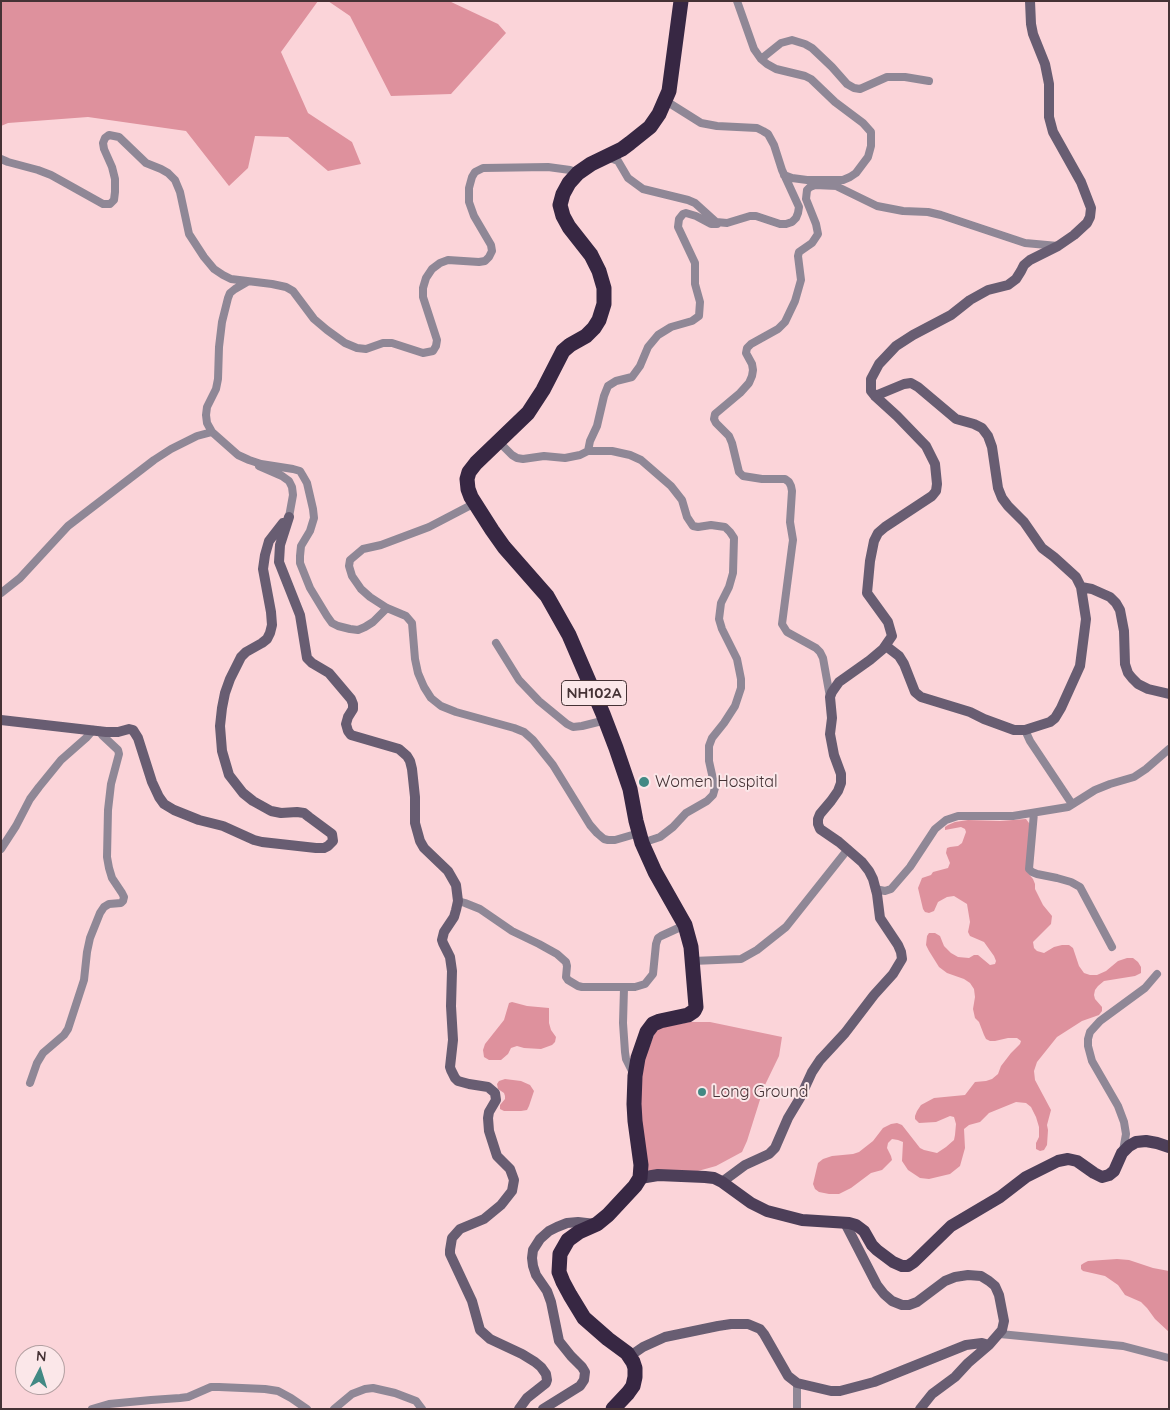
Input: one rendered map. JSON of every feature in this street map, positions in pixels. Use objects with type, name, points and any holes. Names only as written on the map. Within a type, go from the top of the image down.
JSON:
[{"type":"highway","name":"NH102A","points":[[640,1178],[641,1165],[634,1104],[636,1076],[642,1045],[647,1032],[653,1024],[660,1020],[688,1015],[694,1011],[696,1006],[693,961],[689,939],[685,925],[664,889],[641,838],[630,789],[606,720],[576,650],[555,608],[539,585],[504,547],[475,504],[468,488],[467,479],[469,472],[476,463],[536,403],[563,351],[586,336],[594,328],[602,313],[604,288],[599,271],[592,255],[563,216],[560,206],[563,194],[569,183],[578,173],[591,164],[622,149],[650,127],[659,114],[666,101],[672,75],[681,1]]},
{"type":"highway","points":[[613,1409],[633,1386],[635,1368],[630,1356],[602,1335],[584,1318],[559,1272],[560,1254],[568,1240],[579,1232],[597,1224],[608,1215],[640,1178]]},
{"type":"main road","points":[[640,1178],[658,1175],[705,1176],[714,1178],[745,1199],[768,1211],[802,1220],[856,1225],[861,1228],[877,1250],[893,1262],[902,1266],[908,1266],[951,1226],[1000,1197],[1026,1177],[1058,1161],[1068,1159],[1077,1161],[1102,1177],[1114,1171],[1122,1153],[1136,1142],[1157,1142],[1169,1147]]},
{"type":"street","points":[[737,1],[754,49],[761,59],[776,69],[811,79],[871,132],[871,146],[868,157],[856,173],[843,180],[806,180],[784,175]]},
{"type":"street","points":[[830,697],[839,682],[870,660],[886,646],[892,636],[888,622],[867,593],[870,561],[874,541],[878,533],[932,496],[936,491],[937,474],[935,464],[926,446],[871,391],[874,371],[896,346],[913,335],[951,315],[970,300],[988,290],[1008,285],[1016,279],[1024,265],[1030,260],[1058,246],[1074,235],[1087,223],[1090,217],[1091,208],[1081,182],[1053,132],[1049,117],[1047,71],[1033,34],[1030,1]]},
{"type":"street","points":[[761,59],[781,42],[792,40],[812,48],[854,88],[860,88],[888,77],[905,77],[929,82]]},
{"type":"street","points":[[588,451],[608,386],[616,381],[628,379],[636,372],[648,347],[658,335],[671,327],[696,320],[698,316],[700,302],[695,284],[694,263],[678,227],[679,219],[683,214],[686,212],[711,224],[756,216],[780,224],[792,222],[798,213],[799,207],[795,196],[784,175],[774,145],[768,134],[758,128],[727,127],[701,123],[666,101]]},
{"type":"street","points":[[1,159],[51,175],[103,204],[110,204],[114,200],[115,179],[103,143],[109,135],[119,137],[146,163],[168,173],[175,180],[180,192],[189,234],[214,269],[231,279],[272,284],[293,291],[314,319],[345,343],[366,349],[383,343],[392,343],[423,353],[432,351],[436,346],[437,340],[423,297],[426,278],[440,263],[448,260],[485,261],[490,257],[492,251],[491,245],[474,216],[469,202],[469,188],[475,172],[483,168],[548,167],[578,173]]},
{"type":"street","points":[[606,157],[618,161],[628,178],[643,189],[695,203],[712,220],[721,223]]},
{"type":"street","points":[[820,179],[877,206],[903,211],[934,213],[1002,235],[1017,242],[1058,246]]},
{"type":"street","points":[[795,196],[801,184],[806,180]]},
{"type":"street","points":[[722,1182],[745,1165],[769,1154],[775,1148],[788,1118],[820,1060],[845,1033],[899,966],[902,959],[902,952],[880,918],[875,889],[869,871],[848,849],[820,828],[818,824],[820,814],[835,796],[841,783],[841,774],[831,744],[832,711],[823,658],[816,648],[787,632],[782,624],[793,540],[790,522],[792,486],[785,479],[762,479],[743,476],[739,472],[729,436],[714,419],[715,414],[749,383],[753,370],[746,353],[747,348],[778,329],[785,322],[795,302],[801,280],[799,252],[812,243],[818,234],[806,199],[807,190],[815,185],[837,186]]},
{"type":"street","points":[[247,282],[230,294],[222,322],[218,380],[206,415],[212,432],[238,455],[289,481],[293,495],[289,517],[280,545],[279,562],[300,615],[307,658],[329,673],[351,699],[353,704],[346,724],[348,731],[352,735],[399,749],[403,751],[410,761],[415,789],[415,822],[421,844],[452,876],[456,885],[458,901],[454,917],[444,932],[442,940],[450,957],[452,971],[451,1006],[453,1040],[450,1067],[452,1074],[458,1081],[488,1087],[495,1092],[496,1100],[489,1112],[488,1118],[489,1131],[497,1156],[510,1169],[514,1186],[501,1205],[484,1219],[460,1229],[452,1238],[450,1254],[472,1301],[480,1330],[490,1339],[535,1362],[546,1374],[546,1383],[527,1398],[519,1409]]},
{"type":"street","points":[[875,396],[904,384],[912,383],[956,419],[982,428],[988,436],[992,447],[998,488],[1002,498],[1024,522],[1042,548],[1076,577],[1082,587],[1086,619],[1080,666],[1055,718],[1050,722],[1025,730],[1014,730],[970,712],[920,697],[915,692],[899,656],[886,646]]},
{"type":"street","points":[[1,593],[20,578],[68,526],[166,453],[197,436],[212,432]]},
{"type":"street","points":[[475,504],[429,527],[381,545],[363,549],[350,560],[349,566],[352,576],[361,589],[378,603],[406,616],[412,623],[418,673],[431,698],[441,706],[456,712],[524,732],[554,765],[590,825],[604,839],[660,837],[686,813],[707,801],[713,795],[714,788],[709,761],[709,746],[712,738],[735,706],[741,688],[737,659],[719,619],[721,603],[734,573],[734,538],[725,527],[711,525],[693,526],[687,517],[684,504],[678,494],[641,460],[621,452],[588,451],[565,458],[544,456],[523,459],[512,455],[498,441]]},
{"type":"street","points":[[238,455],[261,464],[300,471],[307,483],[314,518],[301,546],[300,563],[310,588],[332,623],[358,630],[374,622],[386,608]]},
{"type":"street","points":[[1,720],[96,731],[133,730],[138,738],[152,782],[159,797],[164,804],[174,810],[199,820],[223,826],[262,842],[316,848],[324,848],[331,844],[333,841],[332,834],[304,813],[276,813],[253,801],[243,793],[229,775],[222,751],[220,726],[224,693],[241,657],[267,639],[270,633],[272,625],[271,612],[263,569],[265,554],[270,542],[289,517]]},
{"type":"street","points":[[1082,587],[1110,597],[1120,610],[1124,631],[1126,664],[1132,678],[1138,684],[1148,689],[1169,694]]},
{"type":"street","points":[[496,643],[520,680],[539,701],[567,724],[573,727],[606,720]]},
{"type":"street","points":[[1025,730],[1030,741],[1072,804]]},
{"type":"street","points":[[1,849],[39,787],[61,760],[96,731]]},
{"type":"street","points":[[30,1083],[37,1063],[43,1054],[68,1029],[84,980],[86,952],[100,912],[109,904],[121,903],[124,897],[112,878],[107,857],[108,810],[119,754],[118,750],[96,731]]},
{"type":"street","points":[[875,889],[885,891],[891,889],[910,867],[935,829],[946,820],[958,816],[1000,817],[1068,807],[1095,790],[1134,777],[1169,749]]},
{"type":"street","points":[[1034,813],[1029,868],[1037,874],[1071,882],[1080,887],[1112,947]]},
{"type":"street","points":[[693,961],[742,959],[757,950],[786,927],[848,849]]},
{"type":"street","points":[[458,901],[480,909],[512,931],[557,954],[566,962],[566,977],[568,980],[582,987],[635,988],[645,984],[653,974],[658,938],[685,925]]},
{"type":"street","points":[[1122,1153],[1126,1134],[1124,1122],[1118,1106],[1092,1061],[1088,1039],[1090,1032],[1100,1021],[1145,988],[1157,974]]},
{"type":"street","points":[[624,988],[623,1023],[625,1052],[626,1059],[636,1076]]},
{"type":"street","points":[[543,1409],[580,1386],[584,1380],[585,1372],[582,1366],[559,1341],[552,1302],[536,1274],[532,1258],[533,1250],[540,1239],[556,1227],[578,1222],[597,1224]]},
{"type":"street","points":[[845,1223],[877,1285],[892,1301],[902,1305],[909,1305],[917,1302],[936,1287],[955,1277],[968,1275],[980,1276],[989,1281],[995,1286],[999,1295],[1004,1321],[1000,1334],[955,1377],[932,1394],[920,1409]]},
{"type":"street","points":[[630,1356],[654,1341],[672,1335],[731,1324],[748,1324],[760,1329],[764,1334],[788,1376],[797,1383],[831,1392],[849,1390],[874,1382],[966,1344],[982,1343],[989,1345]]},
{"type":"street","points":[[1000,1334],[1123,1346],[1169,1358]]},
{"type":"street","points":[[797,1383],[797,1409]]},
{"type":"street","points":[[92,1409],[109,1404],[188,1397],[211,1387],[219,1387],[278,1391],[307,1409]]},
{"type":"street","points":[[334,1409],[352,1394],[373,1388],[416,1401],[422,1409]]},
{"type":"shaded area","points":[[1,1],[318,1],[281,52],[308,113],[352,142],[361,164],[328,171],[288,137],[255,136],[248,168],[229,186],[186,131],[88,117],[8,123],[1,126]]},
{"type":"shaded area","points":[[328,1],[449,1],[498,24],[506,33],[451,94],[391,96],[350,16]]},
{"type":"shaded area","points":[[1026,819],[1030,829],[1027,872],[1033,879],[1035,889],[1043,905],[1052,916],[1051,924],[1033,942],[1034,948],[1044,953],[1054,947],[1069,945],[1073,948],[1079,966],[1084,973],[1090,975],[1097,975],[1106,971],[1118,961],[1127,958],[1133,958],[1141,967],[1141,973],[1135,976],[1104,981],[1098,986],[1094,995],[1102,1007],[1099,1015],[1082,1021],[1057,1037],[1037,1062],[1034,1071],[1035,1080],[1051,1110],[1047,1125],[1047,1145],[1044,1150],[1036,1149],[1039,1127],[1036,1117],[1031,1107],[1026,1103],[1016,1102],[989,1113],[980,1122],[969,1125],[964,1129],[965,1148],[960,1166],[950,1174],[929,1179],[920,1178],[908,1170],[902,1161],[903,1142],[892,1139],[888,1143],[887,1148],[892,1160],[882,1170],[871,1173],[851,1188],[839,1194],[819,1192],[813,1184],[818,1163],[832,1156],[859,1152],[873,1141],[883,1128],[891,1124],[897,1123],[902,1125],[920,1148],[924,1150],[937,1153],[946,1147],[954,1140],[956,1124],[954,1117],[950,1116],[936,1122],[919,1123],[915,1116],[921,1105],[934,1098],[965,1095],[975,1082],[992,1079],[998,1074],[1001,1066],[1020,1044],[1021,1041],[1017,1038],[995,1041],[986,1039],[979,1022],[975,1018],[973,1009],[974,989],[964,979],[947,973],[939,967],[926,945],[929,933],[935,933],[940,936],[944,946],[958,957],[969,958],[978,955],[990,965],[995,964],[994,956],[984,942],[970,936],[968,932],[970,922],[967,904],[954,896],[947,897],[938,902],[934,911],[925,912],[918,888],[922,878],[931,875],[933,872],[948,868],[950,863],[946,853],[947,848],[958,846],[962,843],[966,832],[965,829],[961,827],[945,830],[945,827],[948,825],[968,820],[1000,821]]},
{"type":"shaded area","points":[[509,1003],[527,1006],[549,1008],[549,1023],[556,1037],[555,1042],[541,1049],[517,1046],[511,1048],[508,1054],[501,1060],[489,1060],[484,1057],[483,1050],[485,1044],[504,1020]]},
{"type":"shaded area","points":[[690,1022],[710,1022],[782,1037],[779,1056],[764,1087],[742,1152],[716,1166],[698,1171],[650,1172],[647,1169],[641,1145],[641,1067],[657,1028]]},
{"type":"shaded area","points":[[505,1079],[521,1081],[530,1085],[534,1091],[527,1110],[504,1111],[500,1109],[505,1096],[498,1089],[497,1084]]},
{"type":"shaded area","points":[[1129,1260],[1169,1271],[1169,1332],[1141,1302],[1125,1295],[1118,1285],[1105,1276],[1081,1269],[1081,1265],[1088,1261]]},
{"type":"place","name":"Women Hospital","points":[[644,782]]},
{"type":"place","name":"Long Ground","points":[[702,1092]]}]
